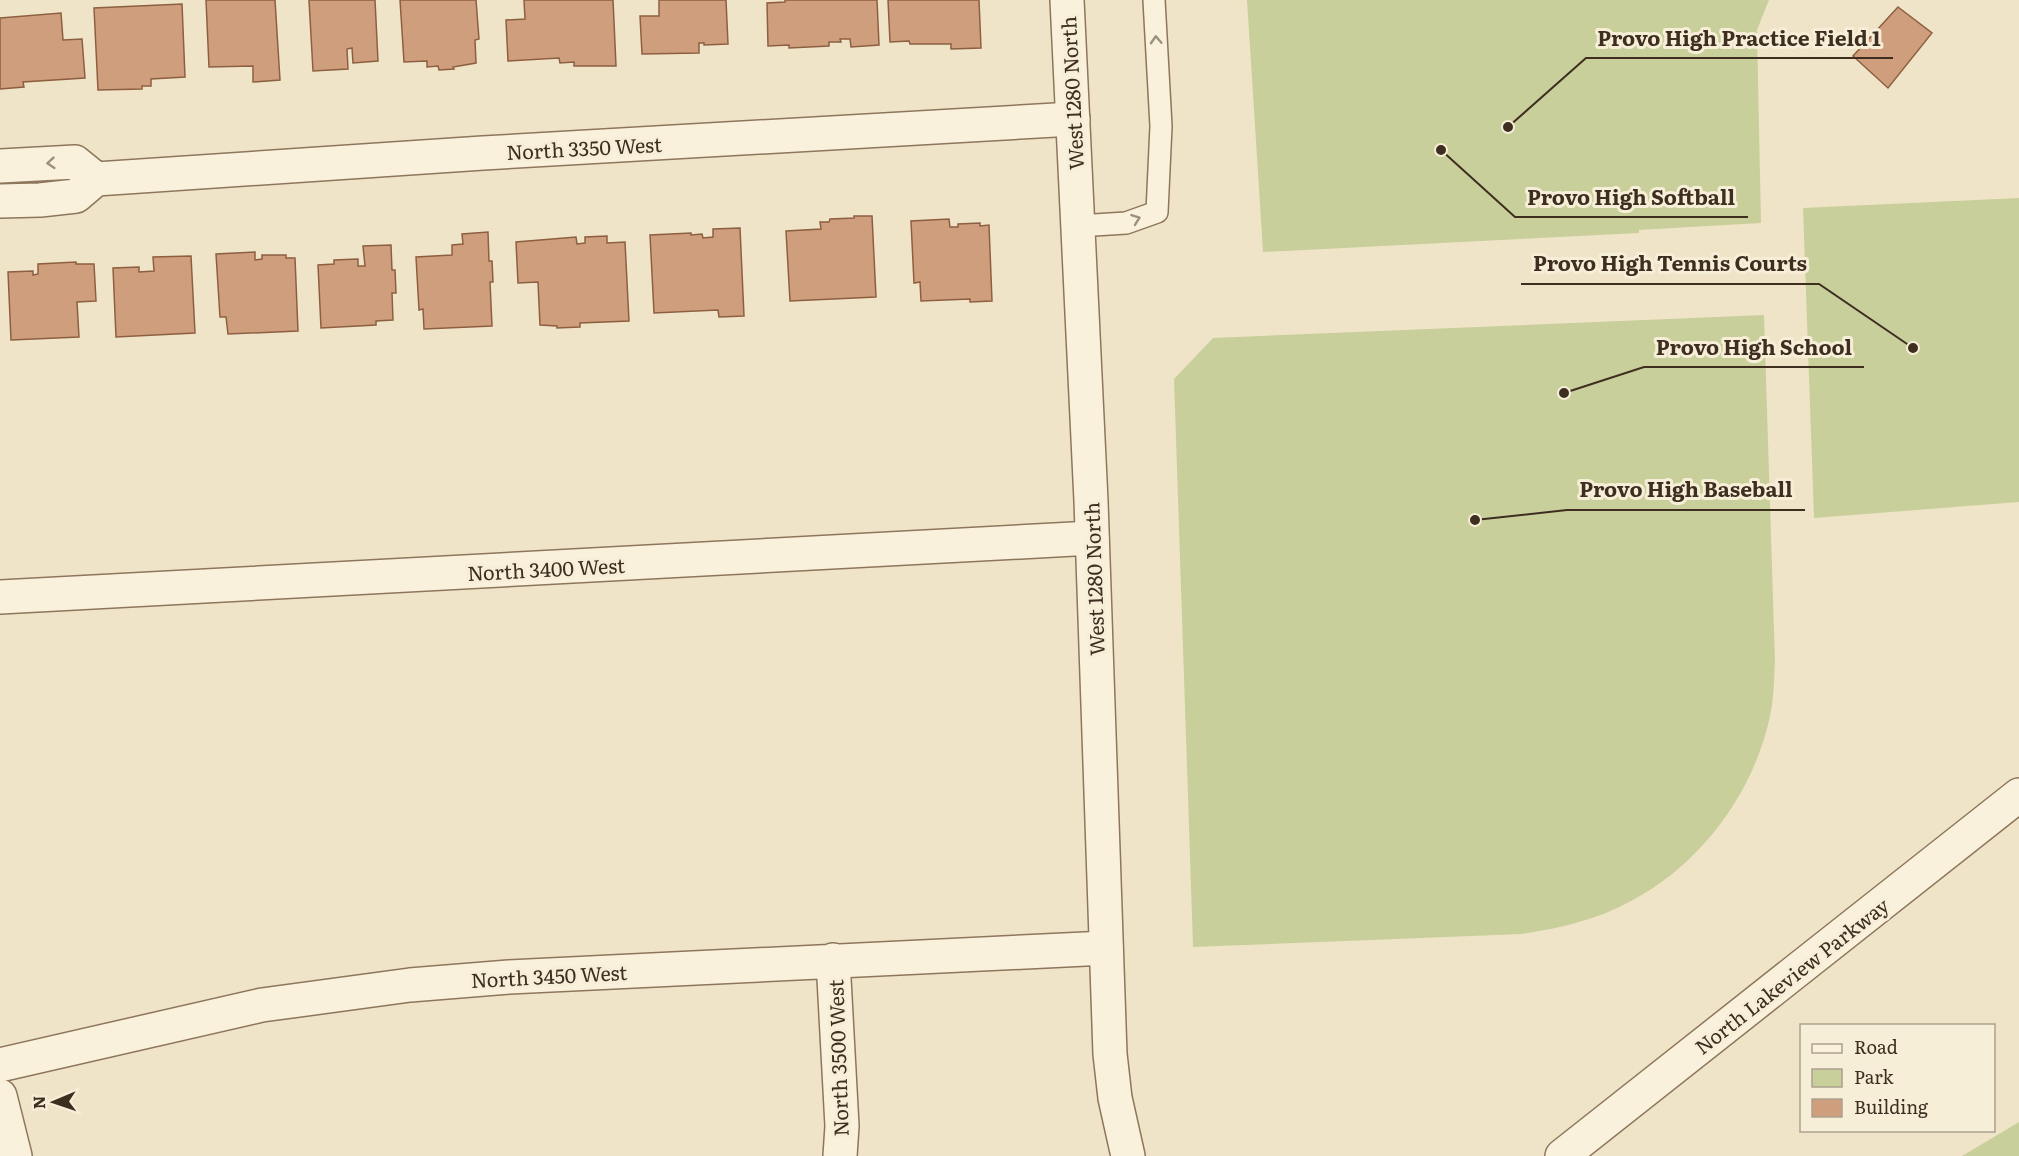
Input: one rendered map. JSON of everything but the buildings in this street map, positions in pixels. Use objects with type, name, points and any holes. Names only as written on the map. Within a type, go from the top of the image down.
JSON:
[{"type":"street","name":"West 1280 North","points":[[1066,0],[1092,538],[1110,1054],[1115,1098],[1128,1156]]},
{"type":"street","name":"North 3350 West","points":[[96,179],[1073,118]]},
{"type":"street","points":[[0,166],[75,162],[96,179],[76,196],[0,201]]},
{"type":"street","name":"North 3400 West","points":[[0,597],[1092,538]]},
{"type":"street","name":"North Lakeview Parkway","points":[[1562,1156],[2019,795]]},
{"type":"street","name":"North 3450 West","points":[[0,1065],[262,1005],[336,993],[410,985],[509,977],[1106,948]]},
{"type":"street","name":"North 3500 West","points":[[833,960],[842,1126],[840,1156]]},
{"type":"street","points":[[0,1096],[15,1156]]},
{"type":"lane","points":[[1078,226],[1126,223],[1157,212],[1161,126],[1154,0]]},
{"type":"green space","points":[[1247,0],[1769,0],[1757,30],[1761,223],[1639,230],[1639,233],[1263,252]]},
{"type":"green space","points":[[2019,198],[2019,502],[1814,518],[1803,208]]},
{"type":"green space","points":[[1764,315],[1775,661],[1772,702],[1762,745],[1751,772],[1737,799],[1701,847],[1680,868],[1631,901],[1592,918],[1550,929],[1522,934],[1193,947],[1174,379],[1213,338]]},
{"type":"green space","points":[[2019,1122],[2019,1156],[1962,1156]]},
{"type":"place","name":"Provo High Practice Field 1","points":[[1508,127]]},
{"type":"place","name":"Provo High Softball","points":[[1441,150]]},
{"type":"place","name":"Provo High Tennis Courts","points":[[1913,348]]},
{"type":"place","name":"Provo High School","points":[[1564,393]]},
{"type":"place","name":"Provo High Baseball","points":[[1475,520]]}]
